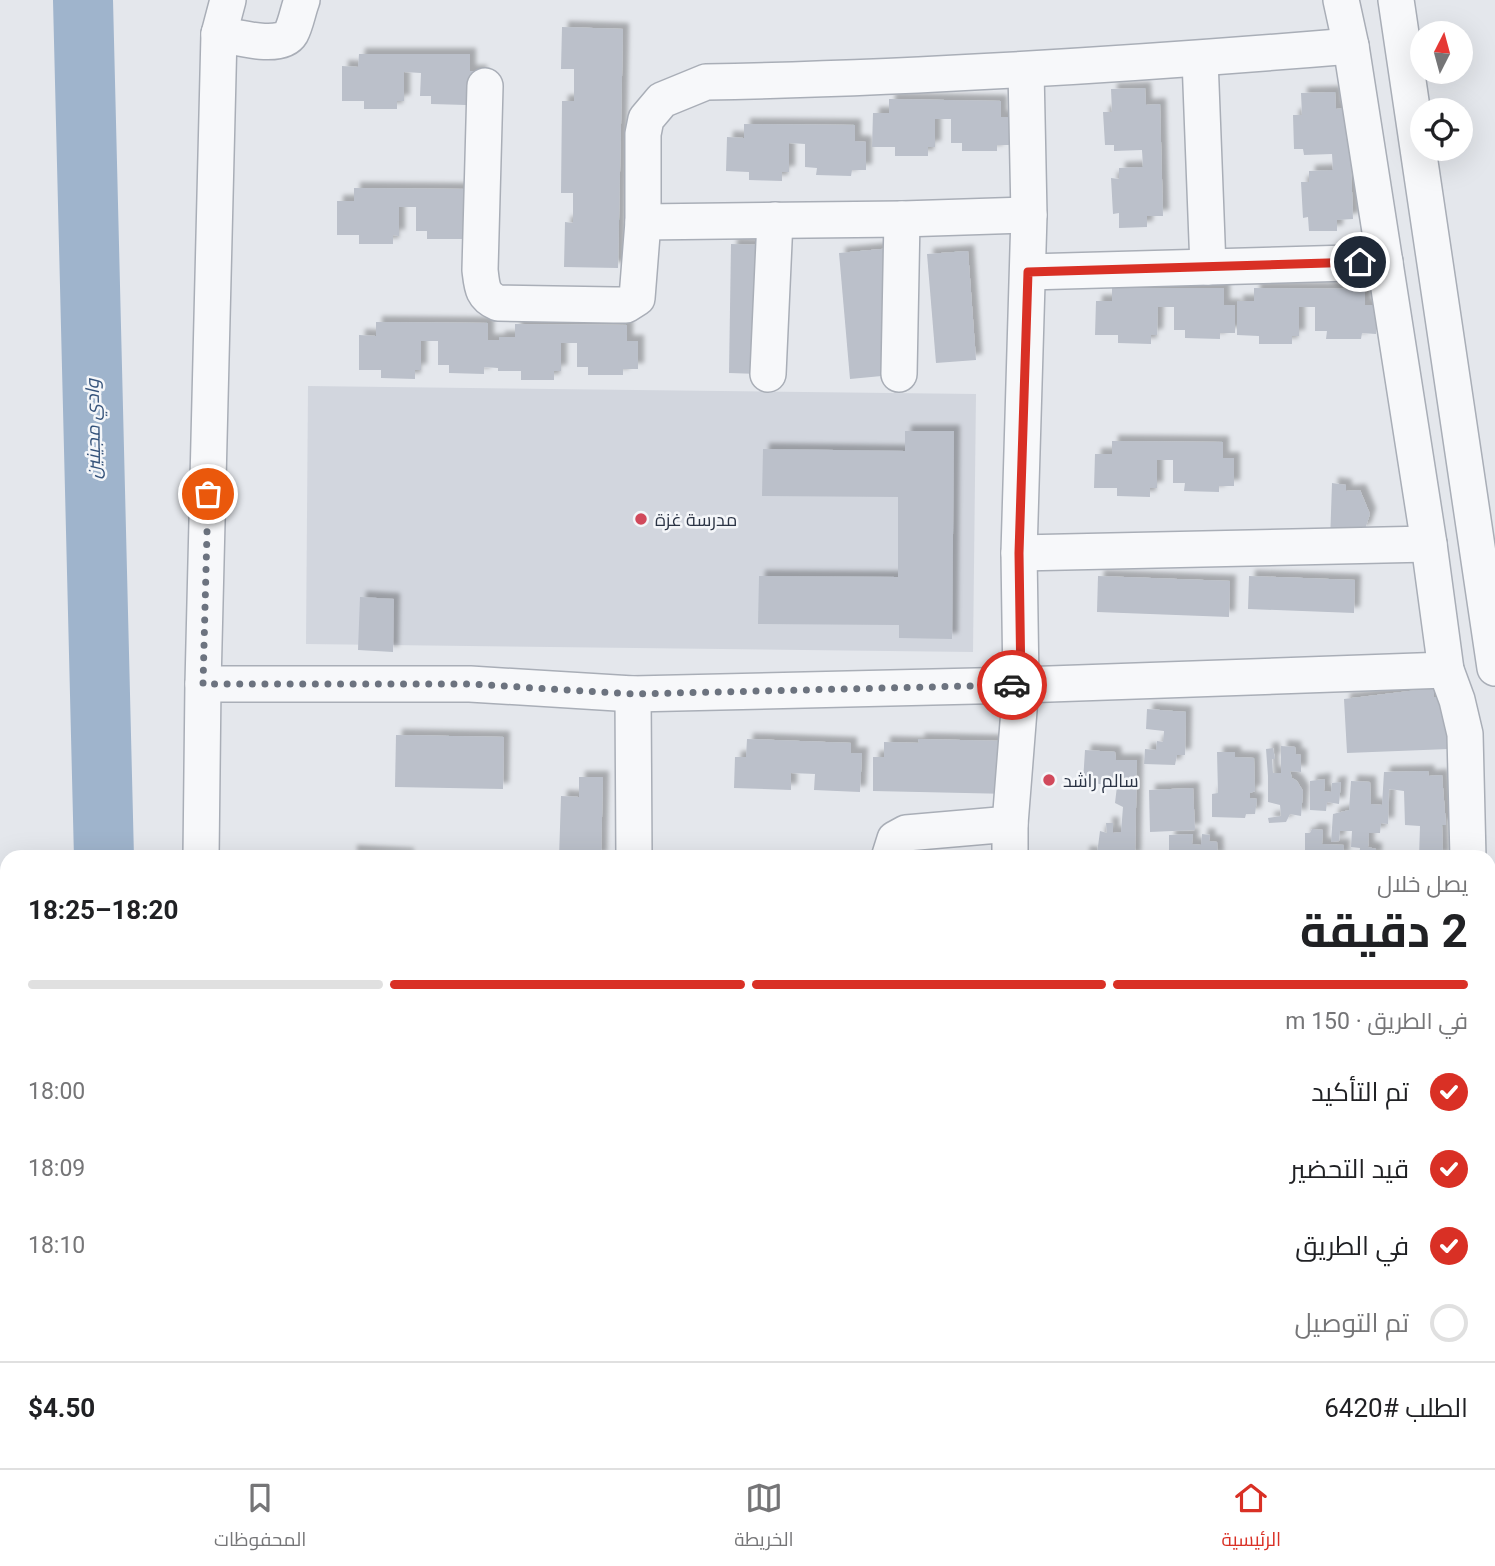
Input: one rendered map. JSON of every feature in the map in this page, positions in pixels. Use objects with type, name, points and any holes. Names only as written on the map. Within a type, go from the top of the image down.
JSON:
[{"type":"street","points":[[201,850],[219,34],[228,0]]},
{"type":"street","points":[[219,34],[267,42],[284,40],[290,34],[302,0]]},
{"type":"street","points":[[1342,0],[1429,544],[1446,670],[1465,734],[1468,850]]},
{"type":"street","points":[[1396,0],[1495,668]]},
{"type":"street","points":[[485,86],[480,270],[484,292],[489,299],[498,303],[626,304],[637,298],[643,222],[643,134],[646,119],[662,100],[706,82],[1026,70],[1351,46]]},
{"type":"street","points":[[1200,59],[1208,267]]},
{"type":"street","points":[[892,850],[895,839],[906,833],[1010,841],[1021,685],[1019,553],[1029,215],[1026,70]]},
{"type":"street","points":[[643,222],[1029,215]]},
{"type":"street","points":[[899,374],[902,219]]},
{"type":"street","points":[[768,374],[775,220]]},
{"type":"street","points":[[1028,272],[1385,262]]},
{"type":"street","points":[[1019,553],[1429,544]]},
{"type":"street","points":[[203,684],[470,684],[633,694],[1021,685],[1446,670]]},
{"type":"street","points":[[633,694],[634,850]]},
{"type":"shaded area","name":"مدرسة غزة","points":[[308,386],[976,394],[973,652],[306,644]]},
{"type":"building","points":[[562,27],[623,29],[618,268],[564,267],[565,222],[573,223],[573,193],[561,193],[562,101],[574,101],[574,69],[561,69]]},
{"type":"building","points":[[359,54],[470,54],[470,71],[481,71],[481,99],[466,99],[466,105],[431,104],[431,96],[420,96],[421,73],[404,72],[404,101],[397,101],[397,109],[364,109],[364,101],[342,101],[342,66],[358,67]]},
{"type":"building","points":[[1145,88],[1146,105],[1160,104],[1163,216],[1147,216],[1147,227],[1119,228],[1119,213],[1113,214],[1111,178],[1119,179],[1119,168],[1143,167],[1142,150],[1114,151],[1114,145],[1105,145],[1103,112],[1112,112],[1111,89]]},
{"type":"building","points":[[1335,92],[1336,109],[1349,108],[1353,219],[1337,220],[1337,231],[1309,231],[1308,217],[1303,218],[1301,182],[1309,182],[1309,171],[1333,170],[1332,154],[1304,155],[1303,149],[1294,149],[1293,115],[1302,115],[1301,93]]},
{"type":"building","points":[[889,99],[1001,101],[1001,117],[1012,117],[1012,145],[997,145],[997,151],[962,151],[962,143],[951,143],[951,119],[935,119],[935,147],[928,147],[928,156],[895,156],[895,147],[872,147],[873,113],[889,113]]},
{"type":"building","points":[[744,124],[855,125],[855,141],[866,142],[866,170],[852,170],[851,176],[816,175],[817,168],[805,167],[805,144],[789,143],[789,172],[782,172],[782,181],[749,180],[749,172],[726,171],[727,137],[744,138]]},
{"type":"building","points":[[354,188],[466,189],[477,233],[462,233],[462,239],[427,239],[427,231],[416,231],[416,207],[399,207],[399,236],[393,235],[393,244],[359,244],[359,235],[337,235],[337,201],[354,201]]},
{"type":"building","points":[[731,244],[761,245],[759,374],[729,373]]},
{"type":"building","points":[[892,248],[903,374],[850,379],[839,253]]},
{"type":"building","points":[[968,251],[976,360],[936,363],[927,254]]},
{"type":"building","points":[[1112,288],[1224,288],[1224,305],[1235,305],[1235,333],[1220,333],[1220,339],[1185,338],[1185,330],[1174,330],[1174,307],[1158,307],[1157,335],[1151,335],[1151,344],[1118,343],[1118,335],[1095,335],[1096,301],[1112,301]]},
{"type":"building","points":[[1254,288],[1365,289],[1365,305],[1376,305],[1376,334],[1362,333],[1361,339],[1326,339],[1327,331],[1315,331],[1315,307],[1299,307],[1299,336],[1292,336],[1292,344],[1259,344],[1259,336],[1237,335],[1237,301],[1254,301]]},
{"type":"building","points":[[376,322],[488,323],[488,340],[515,337],[515,324],[627,325],[627,341],[638,341],[638,369],[623,369],[623,375],[588,375],[588,367],[577,367],[577,343],[561,343],[561,371],[554,371],[554,380],[521,380],[521,371],[498,371],[498,368],[484,367],[484,374],[449,373],[449,365],[438,365],[438,341],[421,341],[421,370],[415,370],[415,379],[381,378],[381,370],[359,370],[359,335],[376,336]]},
{"type":"building","points":[[905,431],[954,431],[952,639],[899,638],[899,625],[758,624],[759,576],[898,577],[898,497],[762,496],[763,449],[905,451]]},
{"type":"building","points":[[1112,441],[1223,442],[1223,458],[1234,458],[1234,486],[1219,486],[1219,492],[1184,491],[1185,483],[1173,483],[1173,460],[1157,460],[1157,488],[1150,488],[1150,497],[1117,496],[1117,488],[1094,488],[1095,454],[1112,454]]},
{"type":"building","points":[[1332,483],[1346,485],[1346,491],[1360,490],[1370,514],[1365,529],[1330,542]]},
{"type":"building","points":[[1098,576],[1230,581],[1229,617],[1097,612]]},
{"type":"building","points":[[1249,576],[1355,580],[1354,613],[1248,609]]},
{"type":"building","points":[[360,597],[394,599],[393,652],[358,650]]},
{"type":"building","points":[[1434,688],[1434,697],[1444,697],[1444,722],[1449,723],[1449,749],[1347,753],[1344,699]]},
{"type":"building","points":[[1147,709],[1186,712],[1185,755],[1177,755],[1175,765],[1144,764],[1145,749],[1156,750],[1157,741],[1163,742],[1164,731],[1146,729]]},
{"type":"building","points":[[396,735],[504,737],[503,789],[395,787]]},
{"type":"building","points":[[747,739],[851,743],[851,753],[862,753],[860,792],[814,790],[815,774],[791,773],[791,790],[734,788],[735,757],[746,757]]},
{"type":"building","points":[[918,739],[1004,741],[1011,794],[873,791],[873,757],[884,757],[884,742],[919,743]]},
{"type":"building","points":[[1281,746],[1295,747],[1296,754],[1301,755],[1301,772],[1290,771],[1292,778],[1303,791],[1301,816],[1290,814],[1286,822],[1269,823],[1268,818],[1281,816],[1280,805],[1268,802],[1266,749],[1273,748],[1273,773],[1281,773]]},
{"type":"building","points":[[1085,750],[1115,752],[1116,760],[1137,760],[1135,850],[1098,850],[1100,831],[1107,833],[1106,823],[1113,823],[1113,833],[1121,832],[1123,807],[1115,803],[1117,786],[1083,782]]},
{"type":"building","points":[[1217,752],[1235,752],[1235,757],[1254,758],[1255,791],[1250,793],[1250,798],[1257,799],[1255,814],[1246,814],[1245,818],[1212,817],[1212,794],[1218,793]]},
{"type":"building","points":[[1428,771],[1429,776],[1442,775],[1446,825],[1442,825],[1443,850],[1419,850],[1420,826],[1405,825],[1404,791],[1389,789],[1388,824],[1381,823],[1380,833],[1369,833],[1368,847],[1376,850],[1351,847],[1352,831],[1340,831],[1339,841],[1331,842],[1333,814],[1349,810],[1351,781],[1370,782],[1371,804],[1382,805],[1384,772]]},
{"type":"building","points":[[579,777],[603,777],[601,850],[559,850],[561,796],[579,797]]},
{"type":"building","points":[[1325,779],[1324,791],[1331,792],[1332,783],[1341,782],[1339,804],[1327,802],[1326,811],[1310,810],[1310,781]]},
{"type":"building","points":[[1193,788],[1195,830],[1150,832],[1149,790]]},
{"type":"building","points":[[1312,829],[1323,830],[1322,844],[1344,845],[1344,850],[1305,850],[1305,833],[1310,833]]},
{"type":"building","points":[[1193,834],[1192,844],[1201,845],[1202,834],[1210,835],[1209,841],[1217,842],[1218,850],[1169,850],[1169,835]]},
{"type":"waterway","name":"وادي مجينين","points":[[83,0],[104,850]]},
{"type":"way so far","points":[[208,494],[203,684],[470,684],[633,694],[1012,685]]},
{"type":"place","name":"مدرسة غزة","points":[[641,519]]},
{"type":"place","name":"سالم راشد","points":[[1049,780]]},
{"type":"route","points":[[1012,685],[1021,685],[1019,553],[1028,272],[1360,262]]}]
